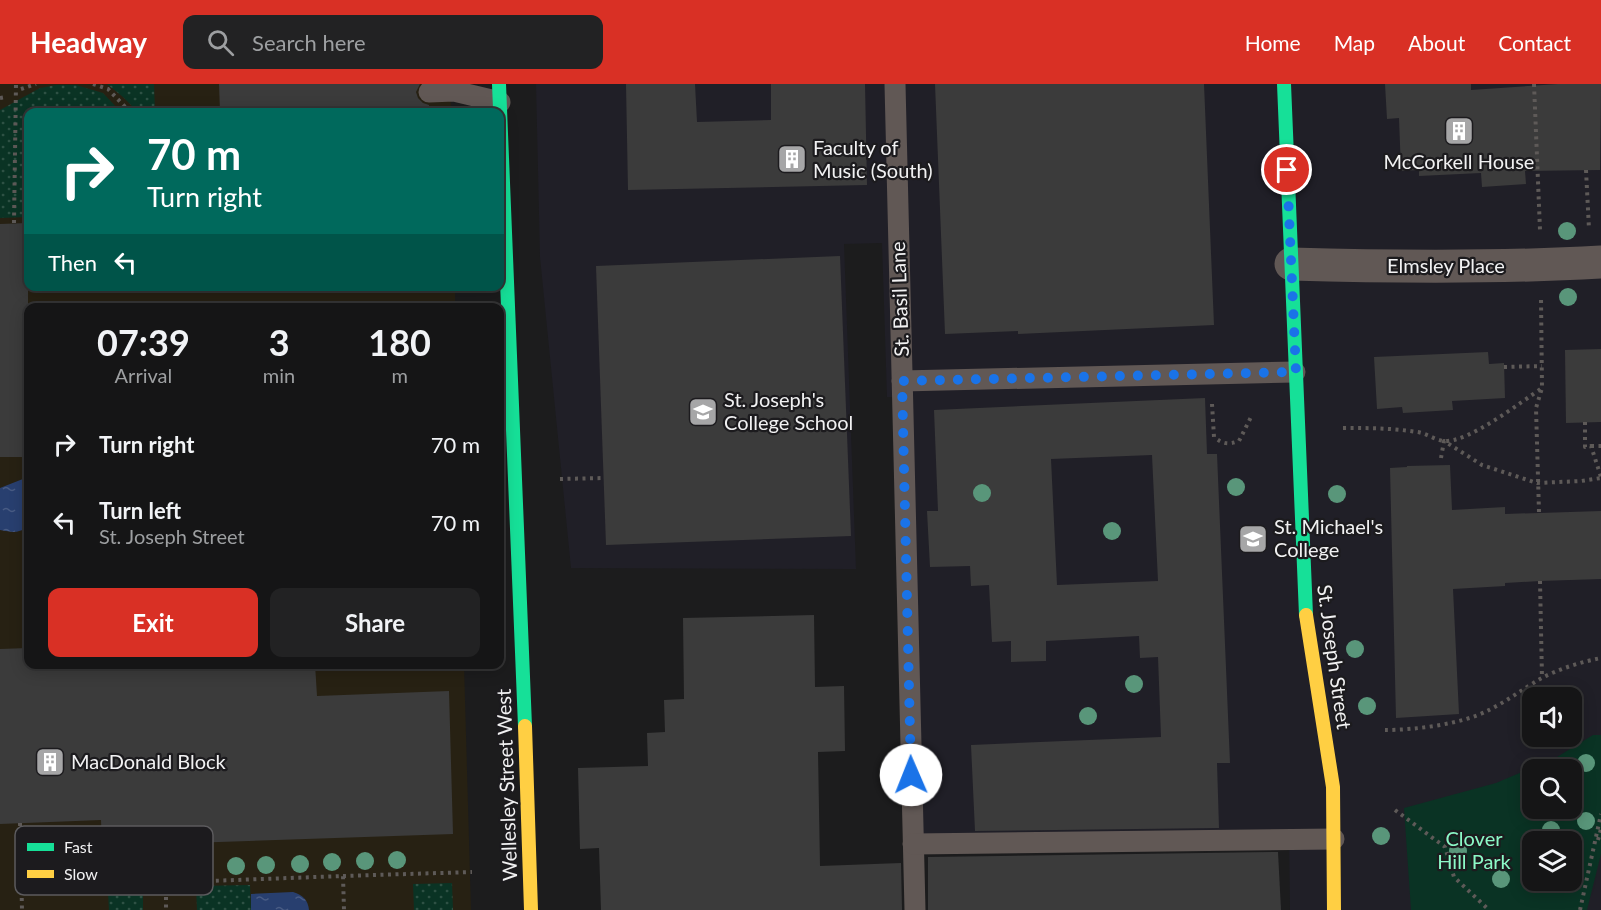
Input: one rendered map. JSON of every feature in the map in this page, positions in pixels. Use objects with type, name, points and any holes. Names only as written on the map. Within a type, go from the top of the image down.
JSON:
[{"type":"street","name":"St. Joseph Street","points":[[1284,84],[1306,622],[1333,787],[1334,910]]},
{"type":"street","name":"Wellesley Street West","points":[[500,93],[501,108]]},
{"type":"street","name":"Wellesley Street West","points":[[504,191],[531,910]]},
{"type":"street","name":"Elmsley Place","points":[[1291,264],[1541,266],[1595,263]]},
{"type":"lane","name":"St. Basil Lane","points":[[895,84],[915,910]]},
{"type":"lane","points":[[429,92],[500,93]]},
{"type":"lane","points":[[902,381],[1296,372]]},
{"type":"lane","points":[[913,844],[1334,839]]},
{"type":"path","points":[[14,223],[16,84]]},
{"type":"path","points":[[21,89],[36,84]]},
{"type":"path","points":[[93,84],[108,89],[126,108]]},
{"type":"path","points":[[0,98],[6,97]]},
{"type":"path","points":[[1586,170],[1595,263]]},
{"type":"path","points":[[1504,368],[1542,366]]},
{"type":"path","points":[[1210,374],[1214,436],[1221,442],[1229,444],[1239,441],[1252,416]]},
{"type":"path","points":[[1444,441],[1466,436],[1498,418],[1542,388]]},
{"type":"path","points":[[1585,422],[1585,447],[1601,446]]},
{"type":"path","points":[[1343,428],[1380,427],[1420,432],[1444,441],[1482,465],[1537,483],[1581,481],[1601,477],[1591,446]]},
{"type":"path","points":[[1441,458],[1444,441]]},
{"type":"path","points":[[560,480],[604,478]]},
{"type":"path","points":[[1539,581],[1542,678]]},
{"type":"path","points":[[1385,730],[1409,730],[1455,722],[1487,711],[1542,678],[1585,661],[1601,658]]},
{"type":"path","points":[[1395,810],[1445,847],[1454,877],[1489,910]]},
{"type":"path","points":[[1579,910],[1601,814]]},
{"type":"path","points":[[1588,873],[1601,829]]},
{"type":"path","points":[[213,880],[472,872]]},
{"type":"path","points":[[343,876],[344,910]]},
{"type":"path","points":[[21,895],[22,910]]},
{"type":"shaded area","points":[[0,84],[450,84],[451,108],[24,108],[24,291],[455,291],[455,303],[24,303],[24,669],[464,669],[471,910],[0,910]]},
{"type":"shaded area","name":"St. Michael's College","points":[[536,84],[1601,84],[1601,910],[1290,910],[1289,834],[913,844],[902,397],[887,397],[882,243],[844,244],[856,569],[571,568],[540,257]]},
{"type":"green space","points":[[107,84],[154,84],[155,108],[134,108]]},
{"type":"green space","points":[[76,85],[103,93],[117,108],[24,108],[24,217],[0,218],[0,110],[40,88]]},
{"type":"green space","name":"Clover Hill Park","points":[[1593,735],[1601,735],[1601,854],[1587,910],[1411,910],[1404,808],[1496,783],[1522,772],[1522,819],[1582,819],[1582,759],[1552,759],[1573,747],[1582,747],[1582,742]]},
{"type":"green space","points":[[452,883],[453,910],[414,910],[413,884]]},
{"type":"green space","points":[[250,885],[251,910],[197,910],[196,895],[213,895],[213,886]]},
{"type":"green space","points":[[108,895],[143,895],[143,910],[109,910]]},
{"type":"water","points":[[24,479],[24,529],[14,532],[0,530],[0,488]]},
{"type":"water","points":[[293,892],[304,898],[309,910],[251,910],[251,894]]},
{"type":"building","points":[[219,84],[420,84],[416,92],[418,98],[429,105],[429,108],[220,108]]},
{"type":"building","name":"Faculty of Music (South)","points":[[626,84],[695,84],[697,122],[771,120],[771,84],[865,84],[867,185],[628,190]]},
{"type":"building","points":[[935,84],[1204,84],[1214,325],[1018,334],[1018,331],[945,334]]},
{"type":"building","points":[[1385,84],[1471,84],[1471,90],[1558,84],[1601,84],[1600,170],[1525,171],[1526,184],[1482,187],[1481,173],[1419,176],[1419,170],[1401,171],[1399,118],[1387,119]]},
{"type":"building","points":[[24,223],[24,291],[28,291],[28,303],[24,303],[24,457],[0,457],[0,224]]},
{"type":"building","name":"St. Joseph's College School","points":[[840,256],[851,536],[606,545],[596,266]]},
{"type":"building","points":[[1601,349],[1601,422],[1566,423],[1565,350]]},
{"type":"building","points":[[1488,352],[1489,364],[1504,363],[1505,398],[1452,401],[1453,410],[1403,413],[1402,407],[1377,409],[1374,357]]},
{"type":"building","points":[[1205,398],[1207,454],[1217,454],[1230,763],[1217,763],[1219,828],[975,831],[971,745],[1161,737],[1158,657],[1140,658],[1139,636],[1046,641],[1046,661],[1011,662],[1011,641],[992,642],[989,585],[971,586],[970,566],[930,567],[927,511],[938,511],[934,410]],"holes":[[[1152,455],[1158,581],[1057,585],[1051,459]]]},
{"type":"building","points":[[1450,465],[1452,510],[1505,507],[1505,514],[1601,511],[1601,579],[1505,583],[1505,586],[1453,589],[1459,714],[1396,718],[1390,468]]},
{"type":"building","points":[[814,615],[815,687],[844,686],[845,751],[818,752],[820,866],[901,863],[902,910],[601,910],[599,848],[580,849],[578,768],[648,766],[647,733],[665,732],[664,700],[684,699],[683,618]]},
{"type":"building","points":[[24,648],[24,669],[315,669],[317,696],[449,691],[453,834],[213,842],[213,826],[101,826],[101,820],[0,824],[0,649]]},
{"type":"building","points":[[1278,852],[1281,910],[928,910],[928,857]]},
{"type":"traffic: fast","points":[[499,84],[500,108]]},
{"type":"traffic: fast","points":[[1284,84],[1306,615]]},
{"type":"traffic: fast","points":[[504,207],[525,726]]},
{"type":"traffic: slow","points":[[1306,615],[1333,787],[1334,910]]},
{"type":"traffic: slow","points":[[525,726],[531,910]]},
{"type":"place","name":"McCorkell House","points":[[1459,131]]},
{"type":"place","name":"Faculty of Music (South)","points":[[792,159]]},
{"type":"place","name":"St. Joseph's College School","points":[[703,412]]},
{"type":"place","name":"St. Michael's College","points":[[1253,539]]},
{"type":"place","name":"MacDonald Block","points":[[50,762]]},
{"type":"route","points":[[911,775],[902,381],[1296,372],[1287,170]]}]
